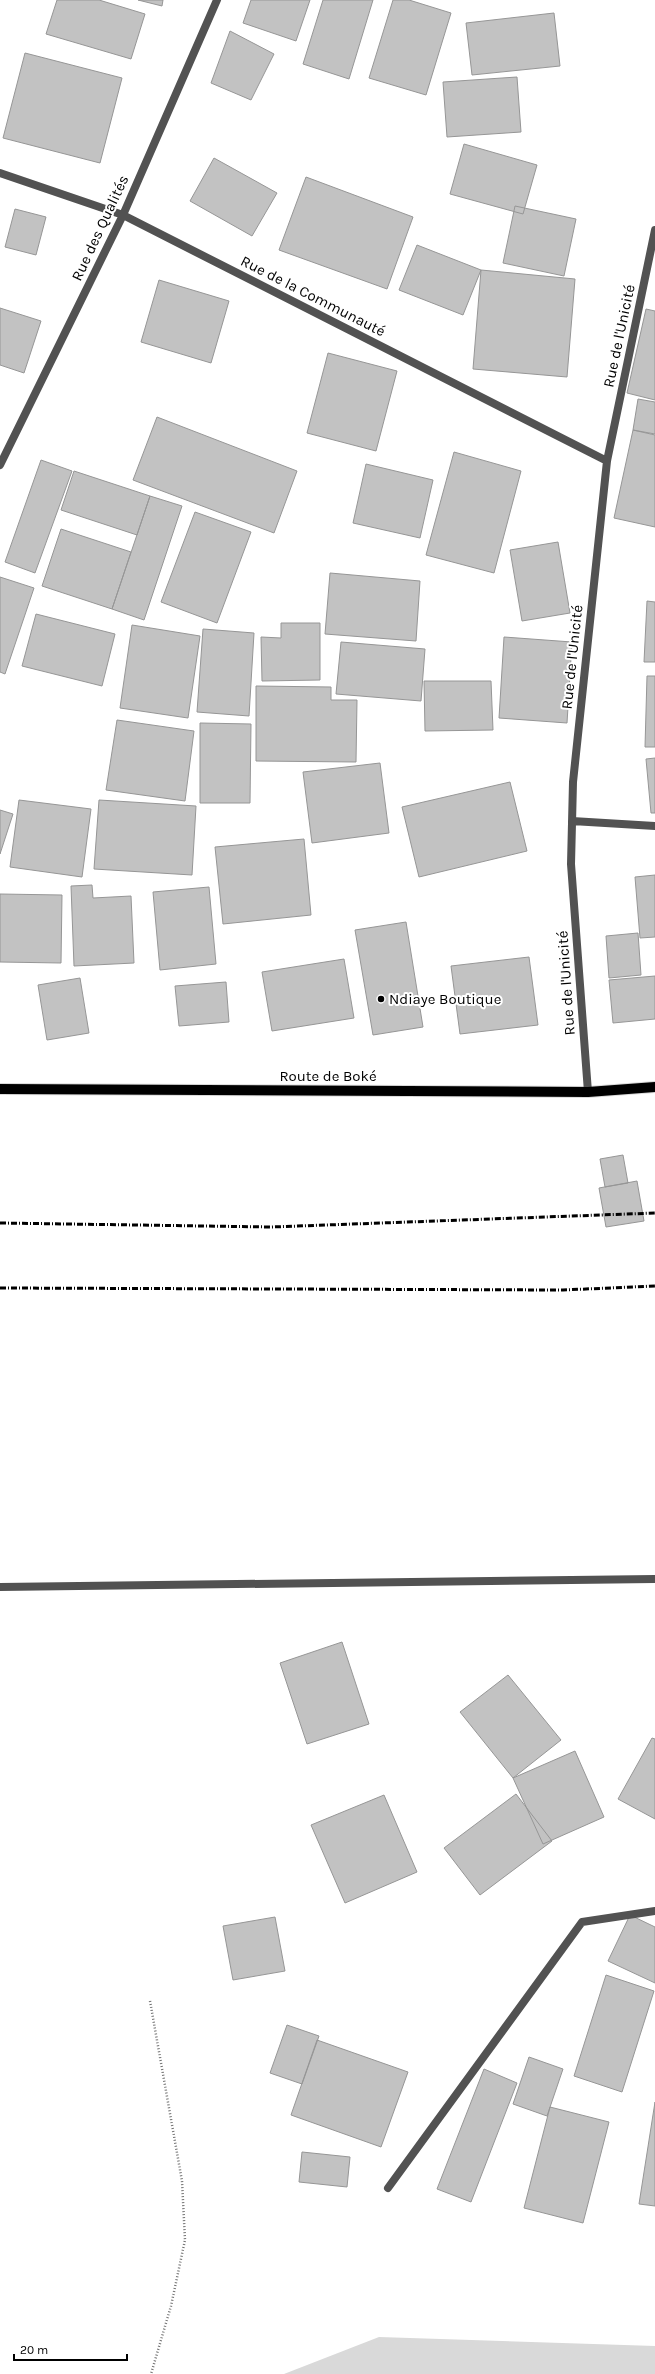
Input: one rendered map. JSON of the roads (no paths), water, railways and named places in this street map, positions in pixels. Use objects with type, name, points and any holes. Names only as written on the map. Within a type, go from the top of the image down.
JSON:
[{"type":"main road","name":"Route de Boké","points":[[0,1089],[588,1092],[655,1087]]},
{"type":"street","name":"Rue des Qualités","points":[[0,465],[123,215],[217,0]]},
{"type":"street","name":"Rue de la Communauté","points":[[0,173],[123,215],[607,461]]},
{"type":"street","name":"Rue de l'Unicité","points":[[588,1092],[571,864],[573,782],[607,461],[655,230]]},
{"type":"street","points":[[572,821],[655,826]]},
{"type":"street","points":[[0,1587],[655,1579]]},
{"type":"street","points":[[388,2188],[582,1922],[655,1911]]},
{"type":"railway","points":[[0,1223],[271,1227],[655,1213]]},
{"type":"railway","points":[[0,1288],[563,1290],[655,1286]]},
{"type":"place","name":"Ndiaye Boutique","points":[[381,999]]}]
